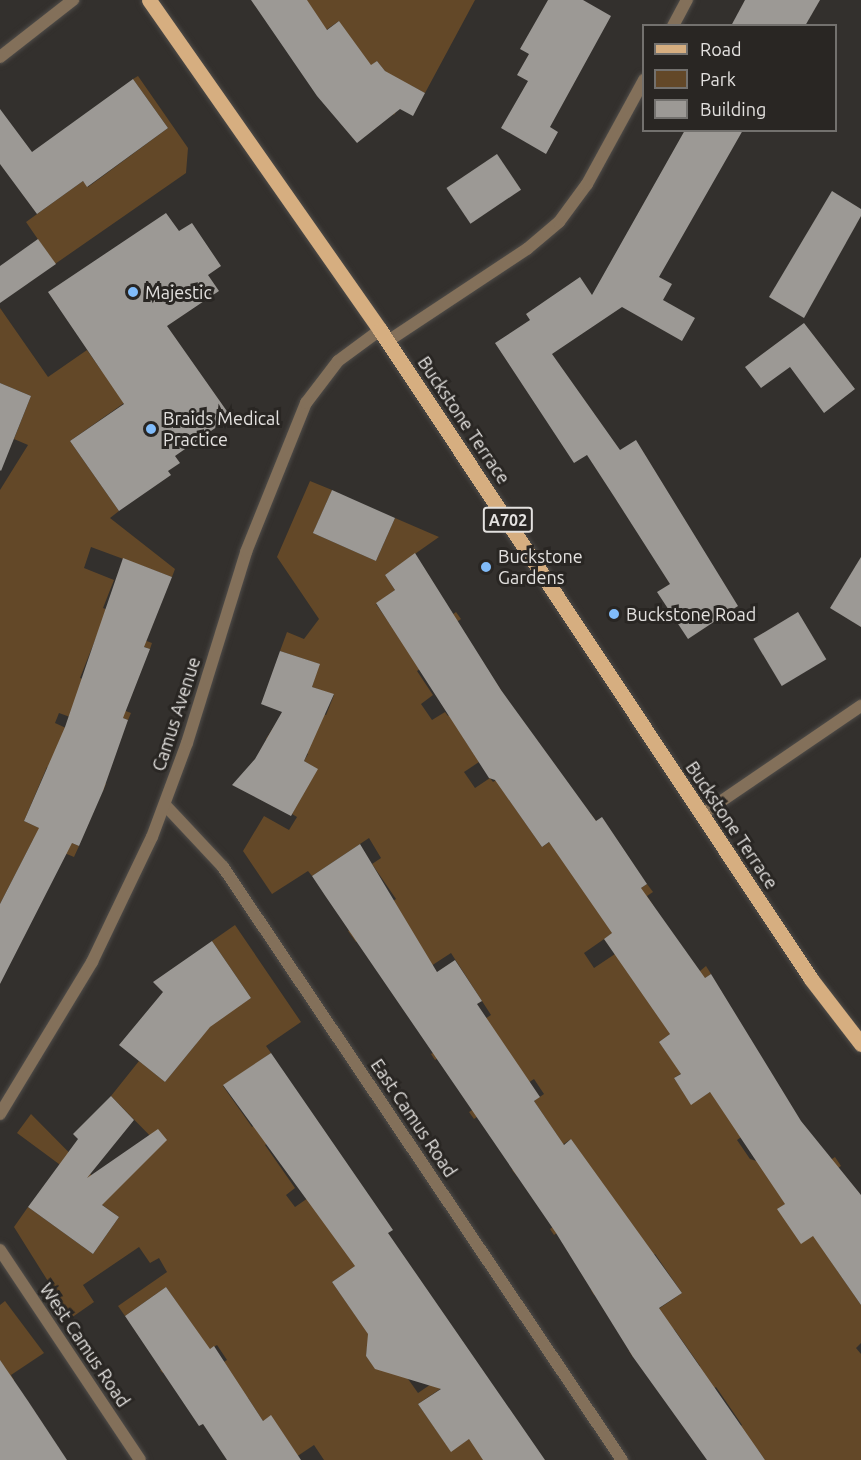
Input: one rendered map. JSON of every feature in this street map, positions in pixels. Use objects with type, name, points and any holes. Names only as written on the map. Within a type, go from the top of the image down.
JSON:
[{"type":"main road","name":"Buckstone Terrace","points":[[149,0],[384,336],[811,979],[861,1044]]},
{"type":"street","points":[[0,57],[73,0]]},
{"type":"street","points":[[674,24],[687,0]]},
{"type":"street","points":[[384,336],[527,249],[559,222],[587,184],[642,84]]},
{"type":"street","name":"Camus Avenue","points":[[0,1113],[92,962],[165,805],[246,552],[306,403],[338,361],[384,336]]},
{"type":"street","points":[[700,814],[861,706]]},
{"type":"street","name":"East Camus Road","points":[[165,805],[223,867],[622,1460]]},
{"type":"street","name":"West Camus Road","points":[[0,1250],[140,1460]]},
{"type":"green space","points":[[307,0],[475,0],[425,93],[410,85],[394,115],[372,87],[388,75],[377,61],[361,73],[339,21],[290,55]]},
{"type":"green space","points":[[138,76],[188,148],[186,173],[55,264],[26,222],[83,181],[88,187],[168,128],[133,79]]},
{"type":"green space","points":[[0,308],[48,377],[87,350],[101,370],[174,368],[70,441],[119,511],[110,518],[175,569],[172,577],[91,547],[84,568],[114,580],[103,608],[128,618],[122,632],[152,643],[150,649],[99,630],[80,678],[104,687],[99,701],[131,713],[128,720],[77,700],[70,717],[59,713],[55,723],[66,728],[106,784],[103,791],[47,767],[24,821],[79,846],[74,857],[33,840],[0,904],[0,490],[28,445],[14,439],[31,396],[0,383]]},
{"type":"green space","points":[[310,481],[332,490],[313,533],[376,561],[395,518],[439,537],[385,575],[395,590],[376,604],[406,647],[456,612],[461,619],[430,640],[437,658],[417,671],[433,695],[421,704],[432,720],[445,712],[448,716],[496,683],[501,690],[475,708],[483,726],[464,739],[479,762],[464,772],[475,788],[490,778],[493,782],[542,748],[501,788],[542,847],[591,814],[596,821],[601,916],[647,884],[653,892],[647,896],[653,905],[584,953],[594,968],[615,954],[700,971],[706,966],[711,974],[659,1009],[674,1031],[659,1042],[672,1060],[687,1050],[720,1048],[674,1078],[691,1104],[710,1092],[782,1109],[737,1140],[750,1159],[806,1176],[835,1157],[841,1166],[778,1209],[813,1236],[861,1243],[832,1263],[861,1305],[861,1343],[856,1348],[861,1354],[861,1460],[765,1460],[758,1450],[721,1440],[742,1425],[716,1387],[676,1415],[682,1379],[700,1366],[674,1329],[633,1357],[629,1351],[657,1330],[648,1316],[682,1293],[655,1254],[594,1295],[591,1290],[614,1274],[596,1206],[554,1235],[550,1229],[573,1213],[571,1139],[517,1176],[512,1170],[559,1138],[534,1101],[544,1094],[534,1079],[474,1119],[469,1112],[492,1097],[490,1023],[435,1060],[431,1054],[491,1015],[451,953],[411,979],[398,914],[356,942],[348,931],[396,899],[372,864],[381,858],[369,838],[312,876],[308,871],[272,894],[243,851],[264,816],[289,830],[297,817],[292,814],[317,769],[304,761],[308,754],[300,749],[296,755],[266,739],[273,728],[278,731],[304,708],[326,715],[334,695],[312,687],[319,664],[280,651],[287,632],[304,639],[319,619],[277,557]]},
{"type":"green space","points":[[235,925],[301,1022],[266,1046],[271,1053],[223,1086],[252,1127],[275,1110],[287,1126],[312,1109],[265,1145],[295,1188],[286,1195],[295,1207],[350,1169],[313,1205],[393,1240],[332,1282],[358,1319],[433,1301],[367,1348],[366,1356],[375,1368],[396,1362],[418,1393],[472,1356],[477,1364],[418,1404],[451,1451],[479,1432],[483,1460],[324,1460],[314,1445],[293,1459],[271,1416],[263,1421],[248,1398],[205,1427],[219,1365],[227,1360],[217,1345],[209,1350],[204,1344],[163,1373],[160,1370],[181,1355],[193,1326],[166,1287],[125,1316],[118,1306],[167,1272],[159,1258],[150,1263],[139,1247],[83,1285],[94,1302],[71,1318],[14,1227],[28,1207],[93,1254],[119,1217],[101,1204],[105,1198],[17,1133],[31,1114],[111,1195],[160,1146],[111,1096],[139,1061],[165,1082],[196,1044],[188,1037],[251,998],[212,941]]},
{"type":"green space","points":[[5,1301],[44,1353],[11,1375],[14,1380],[0,1390],[0,1305]]},
{"type":"building","points":[[251,0],[307,0],[327,30],[339,21],[371,65],[377,61],[385,71],[425,93],[413,116],[400,109],[357,143],[317,96]]},
{"type":"building","points":[[548,0],[583,0],[611,16],[550,127],[558,132],[546,154],[501,128],[528,81],[517,75],[529,54],[520,49]]},
{"type":"building","points":[[745,0],[820,0],[806,24],[732,24]]},
{"type":"building","points":[[133,79],[168,128],[87,187],[83,181],[37,214],[0,164],[0,109],[32,152]]},
{"type":"building","points":[[684,132],[742,132],[659,277],[672,284],[663,300],[695,318],[682,341],[622,307],[552,354],[620,450],[636,440],[738,606],[688,639],[657,592],[670,584],[587,455],[574,463],[495,343],[530,320],[526,314],[580,277],[592,295]]},
{"type":"building","points":[[497,154],[521,190],[470,224],[446,188]]},
{"type":"building","points":[[832,191],[861,209],[861,216],[804,318],[769,297]]},
{"type":"building","points":[[166,213],[179,231],[192,223],[221,266],[208,275],[219,291],[167,326],[231,417],[175,456],[180,463],[168,471],[171,475],[119,511],[70,441],[124,404],[48,292]]},
{"type":"building","points":[[38,239],[56,264],[0,303],[0,266]]},
{"type":"building","points":[[804,323],[855,389],[824,413],[790,367],[761,388],[745,367]]},
{"type":"building","points":[[0,383],[31,396],[1,471],[0,470]]},
{"type":"building","points":[[332,490],[395,518],[376,561],[313,533]]},
{"type":"building","points":[[415,553],[501,690],[596,821],[602,817],[647,884],[641,888],[705,978],[711,974],[801,1121],[861,1195],[861,1305],[813,1236],[801,1244],[777,1209],[785,1204],[710,1092],[691,1105],[674,1078],[681,1074],[659,1042],[670,1034],[604,939],[612,933],[549,842],[542,847],[495,780],[489,778],[376,603],[395,590],[385,575]]},
{"type":"building","points":[[861,557],[861,627],[830,608]]},
{"type":"building","points":[[123,558],[172,577],[144,647],[150,649],[123,718],[128,720],[103,791],[79,846],[72,843],[0,984],[0,904],[39,828],[24,821],[65,727]]},
{"type":"building","points":[[798,612],[826,659],[782,686],[753,639]]},
{"type":"building","points":[[280,651],[320,664],[312,687],[334,694],[304,761],[318,769],[291,816],[232,785],[255,759],[282,712],[261,704]]},
{"type":"building","points":[[360,844],[437,972],[455,960],[482,1001],[477,1004],[540,1097],[534,1101],[564,1145],[571,1139],[682,1293],[659,1308],[765,1460],[707,1460],[633,1357],[556,1233],[312,876]]},
{"type":"building","points":[[212,941],[251,998],[210,1027],[165,1082],[119,1045],[163,992],[153,982]]},
{"type":"building","points":[[271,1053],[393,1230],[388,1233],[545,1460],[483,1460],[469,1439],[451,1452],[418,1404],[441,1389],[375,1369],[366,1356],[368,1334],[332,1282],[355,1266],[223,1085]]},
{"type":"building","points":[[111,1096],[134,1120],[87,1178],[158,1129],[167,1140],[102,1205],[119,1217],[93,1254],[28,1207],[78,1139],[73,1134]]},
{"type":"building","points":[[166,1287],[210,1349],[214,1346],[263,1421],[271,1415],[301,1460],[227,1460],[203,1424],[199,1426],[125,1316]]},
{"type":"building","points":[[0,1360],[28,1401],[67,1460],[0,1460]]},
{"type":"place","name":"Majestic","points":[[133,292]]},
{"type":"place","name":"Braids Medical Practice","points":[[151,429]]},
{"type":"place","name":"Buckstone Gardens","points":[[486,567]]},
{"type":"place","name":"Buckstone Road","points":[[614,614]]}]
